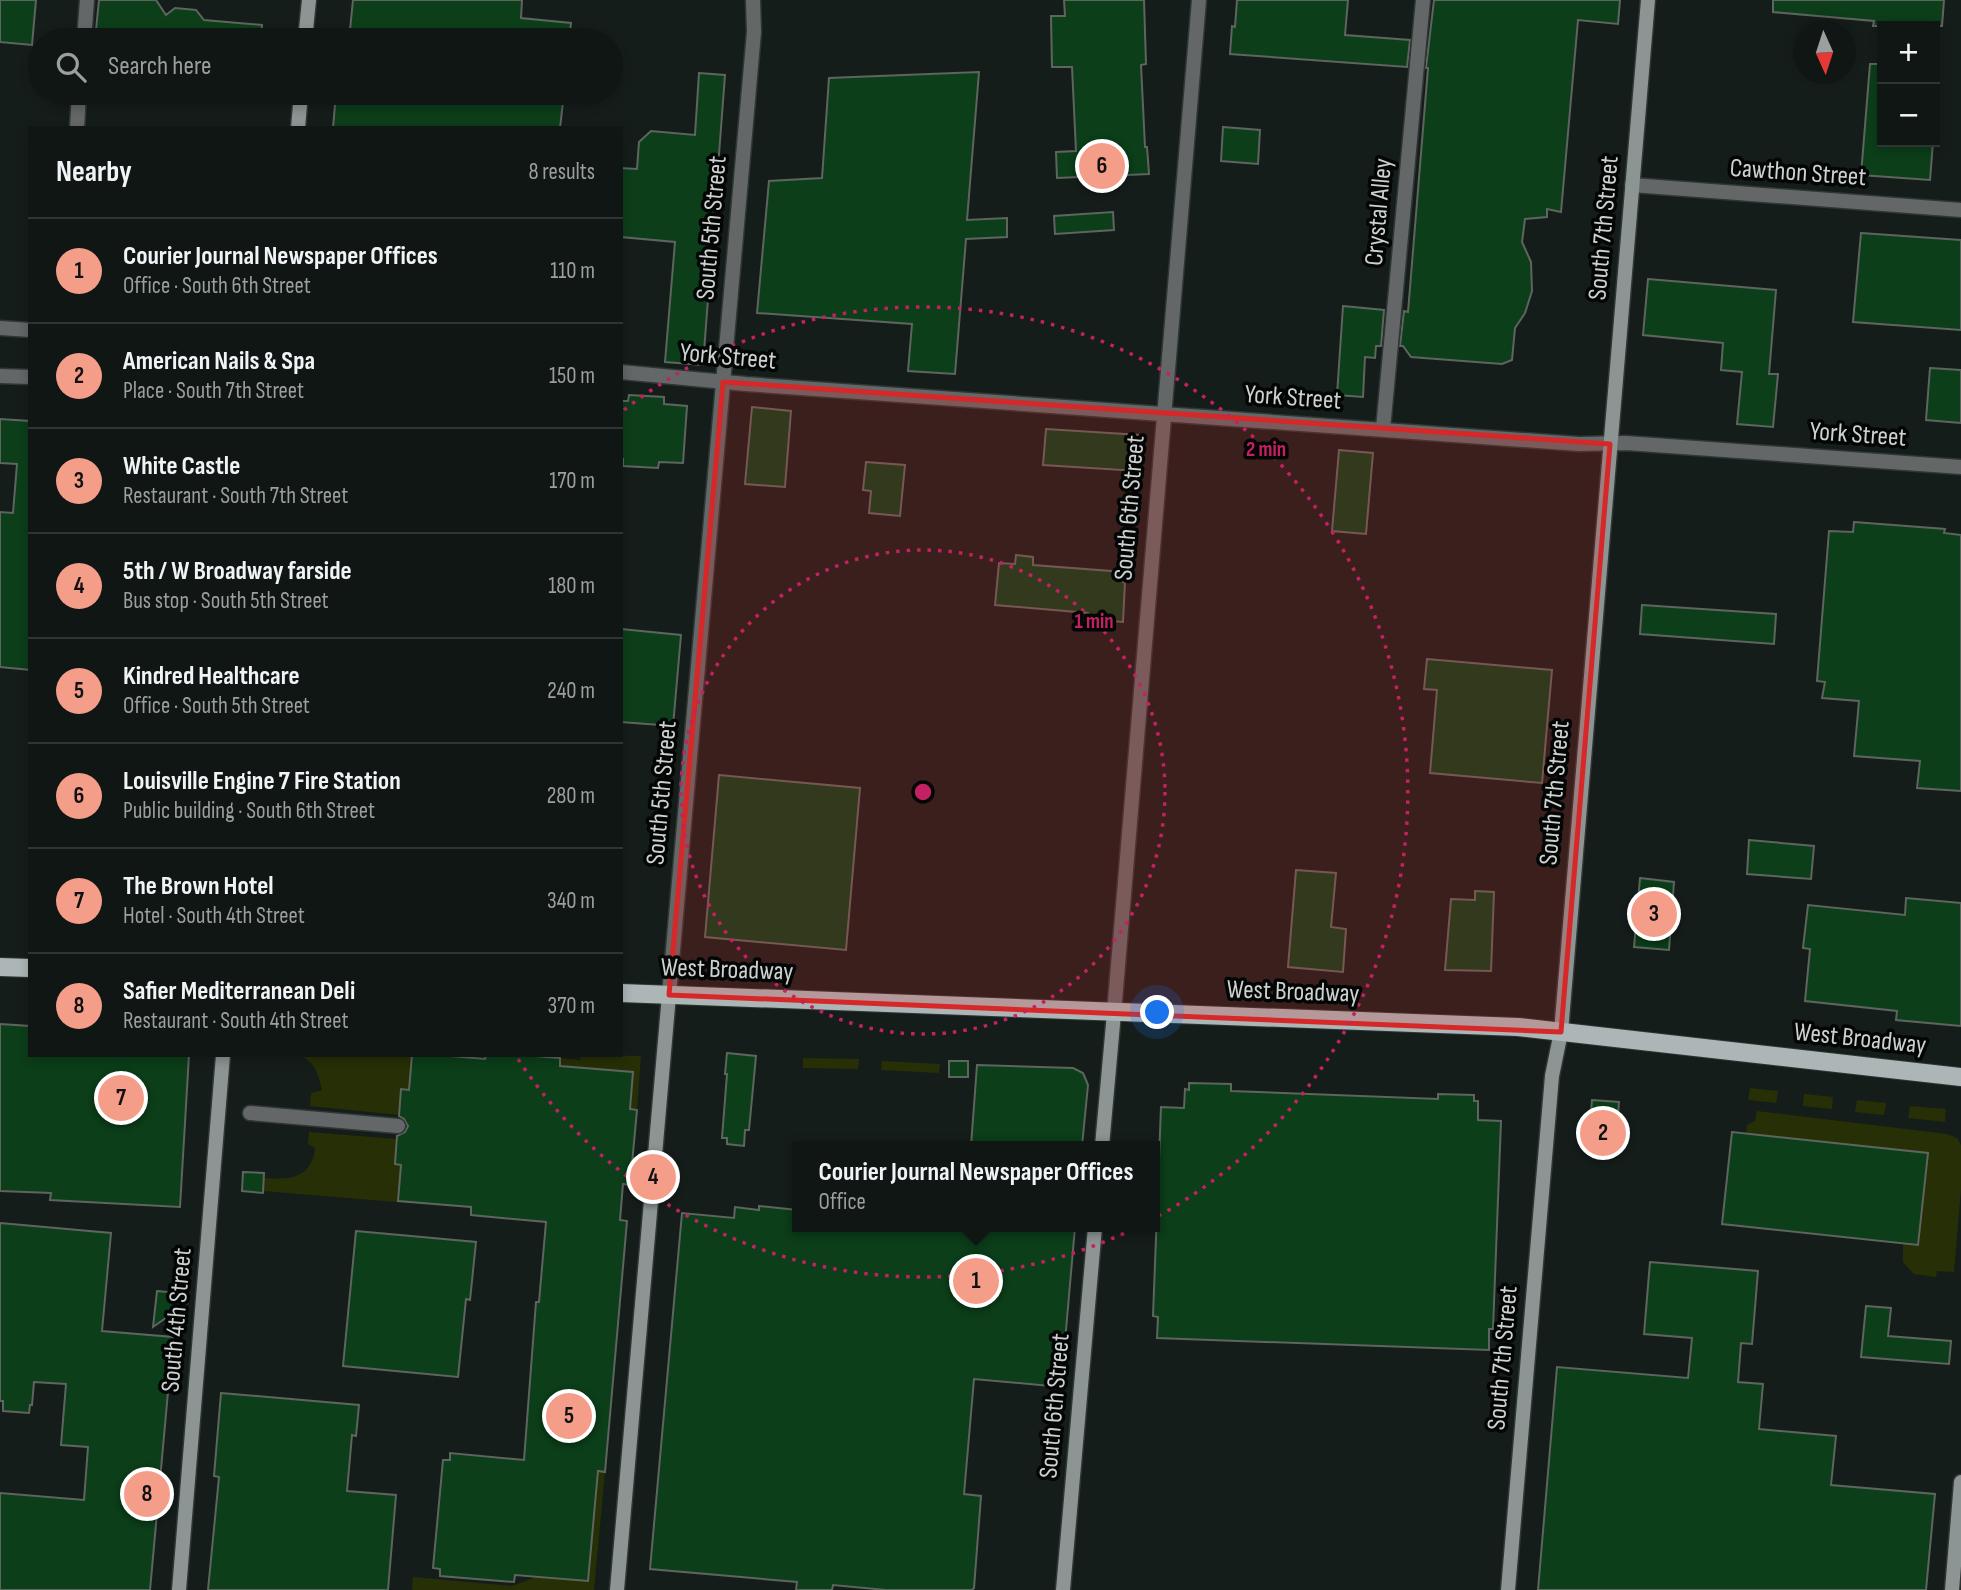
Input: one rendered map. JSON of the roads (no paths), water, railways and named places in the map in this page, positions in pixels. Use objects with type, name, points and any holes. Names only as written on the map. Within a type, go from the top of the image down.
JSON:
[{"type":"main road","points":[[0,967],[28,968]]},
{"type":"main road","name":"West Broadway","points":[[623,993],[1518,1027],[1961,1077]]},
{"type":"street","points":[[85,28],[87,0]]},
{"type":"street","points":[[306,28],[309,0]]},
{"type":"street","name":"South 5th Street","points":[[617,1590],[754,32],[752,0]]},
{"type":"street","name":"South 6th Street","points":[[1102,1141],[1199,0]]},
{"type":"street","name":"Crystal Alley","points":[[1383,429],[1423,0]]},
{"type":"street","name":"South 7th Street","points":[[1508,1590],[1552,1076],[1561,1032],[1648,0]]},
{"type":"street","points":[[76,126],[78,105]]},
{"type":"street","points":[[298,126],[300,105]]},
{"type":"street","name":"Cawthon Street","points":[[1632,185],[1961,210]]},
{"type":"street","points":[[0,328],[28,330]]},
{"type":"street","name":"York Street","points":[[623,372],[723,382],[1579,444],[1626,443],[1961,467]]},
{"type":"street","points":[[0,376],[28,377]]},
{"type":"street","name":"South 4th Street","points":[[179,1590],[223,1057]]},
{"type":"street","points":[[250,1113],[398,1126]]},
{"type":"street","name":"South 6th Street","points":[[1063,1590],[1095,1232]]},
{"type":"street","points":[[1952,1590],[1961,1482]]},
{"type":"place","name":"Louisville Engine 7 Fire Station","points":[[1102,166]]},
{"type":"place","name":"White Castle","points":[[1654,914]]},
{"type":"place","name":"The Brown Hotel","points":[[121,1098]]},
{"type":"place","name":"American Nails & Spa","points":[[1603,1133]]},
{"type":"place","name":"5th / W Broadway farside","points":[[653,1177]]},
{"type":"place","name":"Courier Journal Newspaper Offices","points":[[976,1281]]},
{"type":"place","name":"Kindred Healthcare","points":[[569,1416]]},
{"type":"place","name":"Safier Mediterranean Deli","points":[[147,1494]]}]
